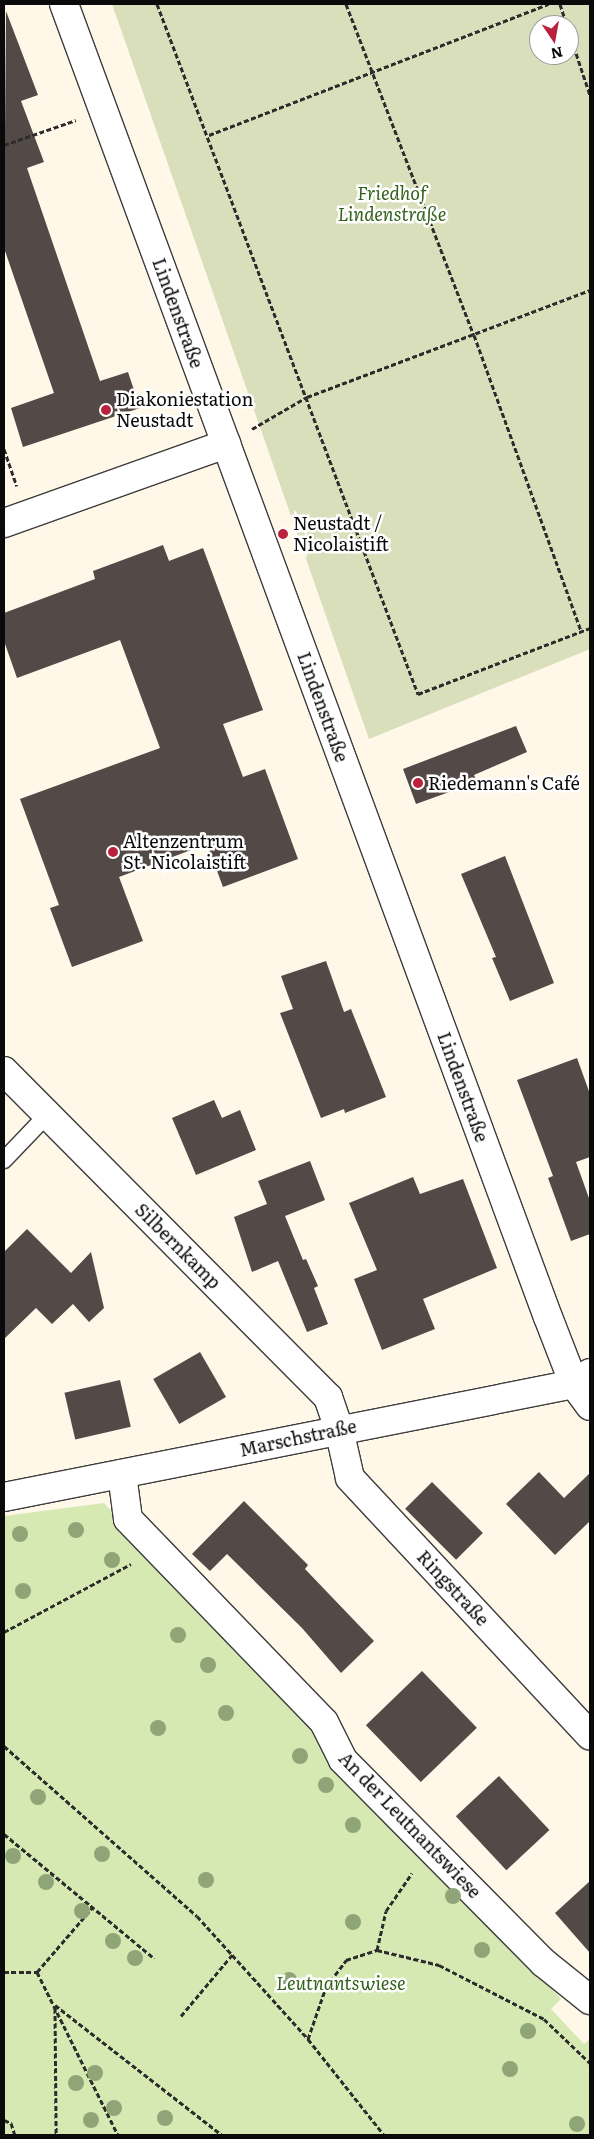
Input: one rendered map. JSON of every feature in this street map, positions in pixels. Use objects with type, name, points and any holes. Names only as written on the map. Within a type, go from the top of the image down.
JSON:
[{"type":"street","name":"Lindenstraße","points":[[64,4],[226,444],[582,1378],[590,1406]]},
{"type":"street","points":[[16,519],[226,444]]},
{"type":"street","name":"Silbernkamp","points":[[4,1071],[328,1397],[340,1429]]},
{"type":"street","name":"Marschstraße","points":[[4,1497],[582,1378]]},
{"type":"street","name":"Ringstraße","points":[[340,1429],[350,1478],[590,1735]]},
{"type":"street","name":"An der Leutnantswiese","points":[[122,1474],[128,1519],[324,1722],[343,1760],[544,1962],[590,2000]]},
{"type":"lane","points":[[4,1160],[48,1114]]},
{"type":"path","points":[[157,4],[418,694],[590,628]]},
{"type":"path","points":[[346,4],[474,336],[581,631]]},
{"type":"path","points":[[208,135],[549,4]]},
{"type":"path","points":[[579,62],[590,95]]},
{"type":"path","points":[[4,145],[103,111]]},
{"type":"path","points":[[226,444],[307,397],[474,336],[590,290]]},
{"type":"path","points":[[4,449],[16,519]]},
{"type":"path","points":[[4,1632],[157,1550]]},
{"type":"path","points":[[4,1746],[197,1916],[308,2039],[384,2135]]},
{"type":"path","points":[[4,1834],[154,1958]]},
{"type":"path","points":[[378,1950],[386,1911],[408,1876],[432,1850]]},
{"type":"path","points":[[4,1972],[37,1972],[92,1908]]},
{"type":"path","points":[[308,2039],[326,1987],[346,1960],[378,1950],[439,1965],[544,2019],[590,2063]]},
{"type":"path","points":[[182,2016],[232,1955]]},
{"type":"path","points":[[37,1972],[118,2135]]},
{"type":"path","points":[[55,2005],[56,2135]]},
{"type":"path","points":[[55,2005],[222,2135]]},
{"type":"path","points":[[4,2120],[11,2124],[15,2135]]},
{"type":"green space","name":"Friedhof Lindenstraße","points":[[112,4],[590,4],[590,649],[369,739]]},
{"type":"green space","name":"Leutnantswiese","points":[[104,1503],[561,1999],[551,2009],[584,2044],[590,2039],[590,2135],[4,2135],[4,1516]]},
{"type":"building","points":[[6,11],[38,95],[21,101],[44,162],[27,168],[100,381],[128,372],[140,408],[23,447],[11,408],[54,393],[4,248]]},
{"type":"building","points":[[163,545],[169,561],[203,548],[263,710],[223,724],[243,777],[265,769],[298,859],[223,887],[207,844],[119,877],[143,941],[72,967],[50,908],[59,905],[20,799],[160,748],[120,640],[17,678],[4,641],[4,613],[95,579],[93,571]]},
{"type":"building","points":[[516,726],[527,752],[474,775],[477,782],[416,804],[403,769]]},
{"type":"building","points":[[505,856],[554,983],[510,1001],[492,958],[496,957],[461,874]]},
{"type":"building","points":[[326,961],[344,1012],[351,1009],[386,1097],[345,1113],[344,1109],[321,1118],[280,1013],[293,1009],[281,976]]},
{"type":"building","points":[[577,1058],[590,1094],[590,1157],[576,1162],[590,1201],[590,1234],[571,1241],[548,1178],[553,1176],[517,1080]]},
{"type":"building","points":[[214,1100],[222,1118],[240,1110],[256,1150],[196,1175],[172,1118]]},
{"type":"building","points":[[310,1161],[325,1200],[285,1216],[303,1260],[306,1259],[318,1286],[314,1288],[328,1324],[307,1332],[278,1261],[252,1272],[234,1217],[267,1204],[258,1181]]},
{"type":"building","points":[[413,1177],[420,1194],[463,1179],[497,1268],[423,1299],[435,1329],[382,1350],[354,1279],[377,1270],[349,1203]]},
{"type":"building","points":[[27,1229],[71,1273],[91,1252],[104,1308],[89,1322],[73,1304],[52,1324],[36,1308],[4,1339],[4,1252]]},
{"type":"building","points":[[200,1352],[226,1397],[179,1424],[153,1379]]},
{"type":"building","points":[[120,1380],[131,1427],[75,1440],[64,1393]]},
{"type":"building","points":[[539,1472],[564,1498],[590,1473],[590,1521],[555,1555],[506,1504]]},
{"type":"building","points":[[432,1482],[483,1533],[456,1560],[405,1509]]},
{"type":"building","points":[[244,1501],[308,1565],[305,1569],[374,1641],[341,1673],[302,1628],[227,1554],[210,1571],[192,1554]]},
{"type":"building","points":[[422,1671],[477,1728],[421,1782],[366,1725]]},
{"type":"building","points":[[499,1776],[549,1830],[506,1870],[456,1816]]},
{"type":"building","points":[[590,1881],[590,1953],[555,1913]]},
{"type":"place","name":"Diakoniestation Neustadt","points":[[106,410]]},
{"type":"place","name":"Neustadt / Nicolaistift","points":[[283,534]]},
{"type":"place","name":"Riedemann's Café","points":[[418,783]]},
{"type":"place","name":"Altenzentrum St. Nicolaistift","points":[[113,852]]}]
